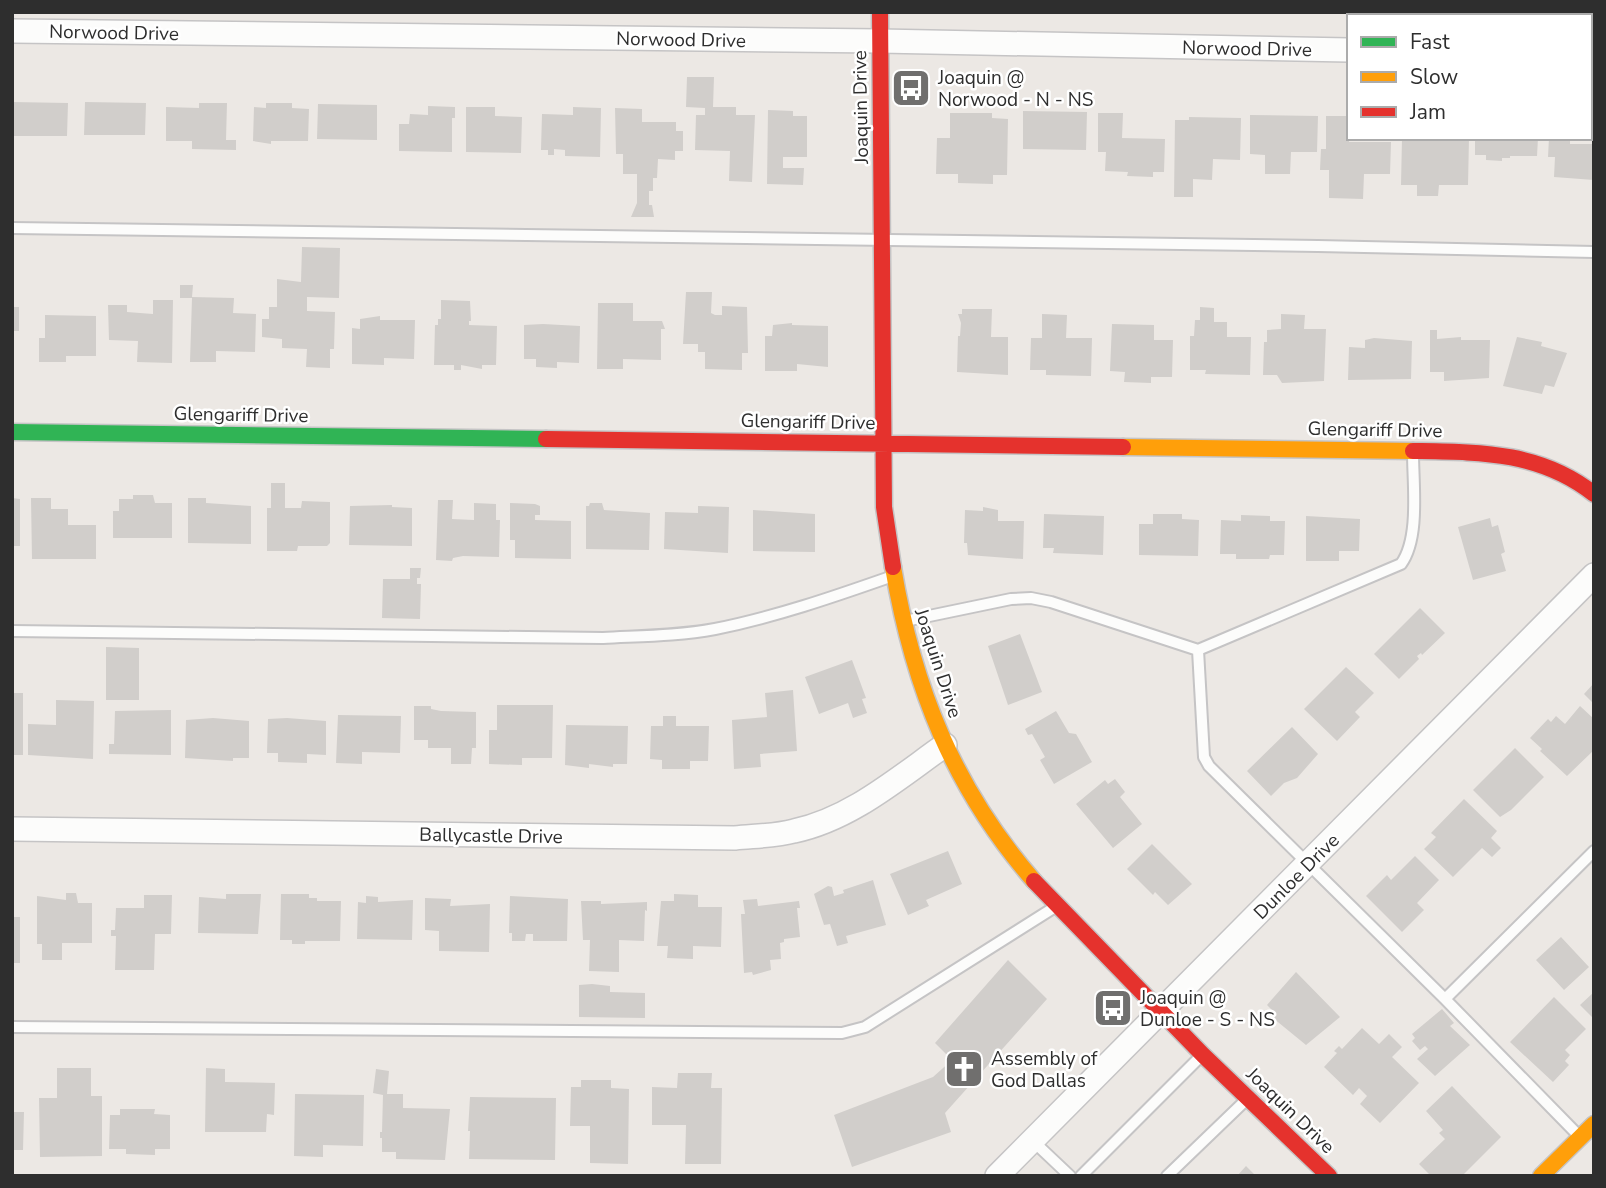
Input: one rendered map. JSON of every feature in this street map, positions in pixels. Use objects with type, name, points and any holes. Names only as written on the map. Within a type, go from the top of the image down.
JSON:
[{"type":"street","name":"Joaquin Drive","points":[[880,12],[884,507],[893,577],[903,622],[944,746],[969,794],[1009,855],[1056,907],[1329,1176]]},
{"type":"street","name":"Norwood Drive","points":[[12,31],[880,41],[1347,50]]},
{"type":"street","name":"Glengariff Drive","points":[[12,432],[1487,452],[1546,466],[1584,485],[1594,494]]},
{"type":"street","name":"Dunloe Drive","points":[[997,1176],[1594,575]]},
{"type":"street","name":"Ballycastle Drive","points":[[12,829],[735,838],[794,831],[837,816],[875,794],[944,746]]},
{"type":"street","points":[[1541,1176],[1594,1124]]},
{"type":"lane","points":[[12,229],[1332,246],[1594,252]]},
{"type":"lane","points":[[903,622],[1011,599],[1031,598],[1198,650],[1401,564],[1409,554],[1413,533],[1413,451]]},
{"type":"lane","points":[[12,631],[603,638],[666,635],[714,629],[790,611],[893,577]]},
{"type":"lane","points":[[1198,650],[1204,757],[1217,775],[1445,999],[1580,1138]]},
{"type":"lane","points":[[1445,999],[1594,851]]},
{"type":"lane","points":[[12,1027],[842,1033],[865,1027],[1056,907]]},
{"type":"lane","points":[[1081,1176],[1203,1054]]},
{"type":"lane","points":[[1167,1176],[1248,1098]]},
{"type":"lane","points":[[1033,1141],[1070,1176]]},
{"type":"building","points":[[687,77],[714,77],[713,107],[736,107],[736,115],[755,115],[752,182],[729,181],[730,151],[695,150],[696,115],[705,115],[705,108],[686,107]]},
{"type":"building","points":[[12,102],[68,103],[67,136],[12,136]]},
{"type":"building","points":[[85,102],[146,103],[145,135],[84,135]]},
{"type":"building","points":[[199,103],[227,103],[226,140],[236,140],[236,150],[192,149],[192,141],[166,141],[166,107],[199,108]]},
{"type":"building","points":[[266,103],[292,103],[292,108],[309,109],[308,141],[271,141],[271,144],[253,141],[254,107],[266,108]]},
{"type":"building","points":[[318,104],[377,105],[377,140],[317,139]]},
{"type":"building","points":[[428,106],[455,107],[455,118],[452,118],[452,152],[399,151],[399,124],[409,124],[410,114],[428,115]]},
{"type":"building","points":[[466,107],[495,107],[495,116],[522,117],[521,153],[466,152]]},
{"type":"building","points":[[573,107],[601,108],[600,157],[565,156],[565,150],[554,149],[554,155],[548,155],[548,150],[541,150],[542,114],[573,115]]},
{"type":"building","points":[[615,108],[642,109],[642,122],[676,122],[676,131],[683,131],[683,151],[675,151],[675,160],[658,159],[657,178],[653,178],[653,191],[649,191],[649,205],[652,205],[654,217],[631,217],[637,203],[637,174],[623,174],[623,154],[616,154]]},
{"type":"building","points":[[768,110],[793,111],[793,116],[807,116],[807,157],[783,157],[783,168],[804,168],[803,185],[767,184]]},
{"type":"building","points":[[1023,111],[1087,112],[1086,150],[1023,149]]},
{"type":"building","points":[[950,113],[992,113],[992,118],[1008,119],[1007,175],[993,175],[993,184],[958,183],[958,174],[936,174],[937,138],[950,138]]},
{"type":"building","points":[[1098,113],[1123,113],[1122,138],[1165,139],[1164,172],[1153,172],[1153,177],[1127,176],[1128,172],[1105,171],[1106,152],[1098,152]]},
{"type":"building","points":[[1250,115],[1318,116],[1317,152],[1291,152],[1290,174],[1265,174],[1265,155],[1250,154]]},
{"type":"building","points":[[1326,116],[1347,116],[1349,142],[1391,142],[1390,174],[1364,174],[1363,199],[1329,198],[1329,170],[1320,170],[1321,149],[1326,149]]},
{"type":"building","points":[[1189,117],[1241,118],[1240,160],[1213,159],[1212,180],[1193,179],[1193,197],[1174,197],[1175,120],[1189,120]]},
{"type":"building","points":[[1402,140],[1469,140],[1468,185],[1439,185],[1438,196],[1417,196],[1417,185],[1401,185]]},
{"type":"building","points":[[1475,140],[1538,140],[1537,156],[1510,156],[1502,158],[1502,161],[1486,160],[1486,155],[1475,155]]},
{"type":"building","points":[[1549,140],[1570,140],[1570,144],[1594,144],[1594,180],[1554,177],[1555,157],[1548,157]]},
{"type":"building","points":[[302,247],[340,248],[339,298],[307,297],[307,311],[335,312],[334,349],[330,349],[330,368],[306,367],[307,349],[282,348],[282,339],[262,337],[262,319],[269,319],[269,307],[277,307],[277,279],[301,282]]},
{"type":"building","points":[[180,285],[193,285],[192,297],[234,298],[233,313],[256,314],[255,352],[216,351],[216,362],[190,362],[192,298],[180,298]]},
{"type":"building","points":[[686,292],[712,292],[711,313],[715,315],[722,315],[722,306],[747,307],[748,353],[742,353],[742,370],[705,369],[705,352],[698,352],[698,344],[683,344]]},
{"type":"building","points":[[153,300],[173,300],[172,363],[137,362],[138,341],[109,340],[108,305],[127,305],[127,312],[153,314]]},
{"type":"building","points":[[441,300],[470,301],[469,325],[497,326],[496,365],[482,365],[482,369],[461,365],[461,370],[454,370],[454,365],[434,365],[435,325],[438,325],[438,319],[441,319]]},
{"type":"building","points":[[598,303],[633,303],[633,321],[662,321],[665,329],[661,329],[661,360],[623,359],[623,369],[597,369]]},
{"type":"building","points":[[12,307],[19,307],[19,331],[12,331]]},
{"type":"building","points":[[1200,307],[1214,308],[1214,322],[1227,322],[1227,337],[1251,337],[1250,375],[1205,374],[1206,370],[1190,370],[1190,336],[1194,336],[1195,320],[1200,320]]},
{"type":"building","points":[[962,309],[992,309],[991,337],[1008,337],[1008,375],[957,372],[961,323],[958,314],[962,314]]},
{"type":"building","points":[[1042,314],[1067,315],[1066,338],[1092,338],[1091,376],[1046,375],[1046,370],[1030,370],[1031,338],[1042,338]]},
{"type":"building","points":[[1281,314],[1305,315],[1304,329],[1326,329],[1324,381],[1282,383],[1277,375],[1263,375],[1267,330],[1281,329]]},
{"type":"building","points":[[45,315],[96,316],[96,356],[66,356],[66,362],[39,362],[39,338],[45,338]]},
{"type":"building","points":[[380,316],[380,320],[415,320],[414,359],[384,358],[384,365],[352,364],[352,328],[360,329],[360,319]]},
{"type":"building","points":[[792,323],[828,326],[828,367],[797,364],[797,371],[765,371],[765,336],[772,336],[773,325]]},
{"type":"building","points":[[1112,324],[1154,325],[1154,340],[1173,340],[1172,377],[1151,377],[1151,383],[1124,382],[1125,372],[1110,371]]},
{"type":"building","points":[[524,325],[580,326],[579,363],[557,362],[557,368],[536,367],[536,359],[524,359]]},
{"type":"building","points":[[1430,330],[1437,330],[1437,339],[1461,337],[1461,340],[1490,340],[1489,378],[1444,381],[1444,372],[1430,372]]},
{"type":"building","points":[[1517,337],[1542,342],[1541,346],[1567,353],[1554,387],[1545,385],[1542,394],[1503,386]]},
{"type":"building","points":[[1374,338],[1412,341],[1411,379],[1348,380],[1349,347],[1365,348],[1365,340]]},
{"type":"building","points":[[271,483],[285,483],[285,508],[301,508],[302,501],[330,502],[330,543],[327,546],[298,546],[297,551],[267,551],[267,508],[271,508]]},
{"type":"building","points":[[133,495],[153,495],[155,503],[172,503],[172,538],[113,538],[113,511],[119,511],[119,499],[133,499]]},
{"type":"building","points":[[12,498],[20,499],[20,546],[12,546]]},
{"type":"building","points":[[31,498],[51,498],[51,509],[68,509],[68,525],[96,525],[96,559],[32,559]]},
{"type":"building","points":[[188,498],[206,498],[206,503],[251,506],[251,544],[188,543]]},
{"type":"building","points":[[438,500],[453,500],[452,519],[474,520],[474,503],[496,504],[496,520],[500,520],[499,557],[463,556],[453,558],[452,561],[436,560]]},
{"type":"building","points":[[510,503],[540,506],[540,515],[535,515],[535,520],[571,521],[571,559],[515,558],[515,540],[510,540]]},
{"type":"building","points":[[590,503],[602,503],[604,510],[650,513],[649,550],[586,549],[586,506]]},
{"type":"building","points":[[392,505],[412,508],[412,546],[349,545],[350,506]]},
{"type":"building","points":[[698,506],[729,507],[728,553],[664,549],[665,512],[698,513]]},
{"type":"building","points":[[983,507],[998,510],[998,521],[1024,521],[1023,559],[968,555],[967,543],[964,543],[965,510],[983,511]]},
{"type":"building","points":[[753,510],[815,514],[815,552],[753,551]]},
{"type":"building","points":[[1044,514],[1104,516],[1103,555],[1053,553],[1054,548],[1043,548]]},
{"type":"building","points":[[1153,514],[1182,514],[1182,519],[1199,520],[1198,556],[1139,555],[1139,524],[1153,524]]},
{"type":"building","points":[[1241,515],[1270,516],[1270,521],[1285,521],[1284,555],[1270,555],[1269,559],[1236,559],[1236,554],[1220,554],[1221,520],[1241,521]]},
{"type":"building","points":[[1306,516],[1360,519],[1359,551],[1339,551],[1339,561],[1306,561]]},
{"type":"building","points":[[1490,518],[1492,527],[1498,525],[1505,552],[1501,554],[1506,571],[1473,580],[1458,527]]},
{"type":"building","points":[[410,568],[421,568],[420,578],[417,578],[417,584],[421,584],[420,619],[382,618],[383,579],[410,579]]},
{"type":"building","points":[[1420,608],[1445,633],[1422,655],[1421,653],[1417,656],[1419,659],[1399,679],[1374,654]]},
{"type":"building","points":[[1020,634],[1042,692],[1008,705],[988,646]]},
{"type":"building","points":[[106,647],[139,648],[139,700],[106,700]]},
{"type":"building","points":[[852,660],[866,698],[862,699],[867,713],[853,718],[848,703],[819,714],[805,677]]},
{"type":"building","points":[[1346,667],[1374,693],[1355,712],[1360,717],[1337,741],[1304,709]]},
{"type":"building","points":[[1594,683],[1594,704],[1584,694]]},
{"type":"building","points":[[793,690],[797,751],[760,754],[761,767],[734,769],[732,720],[767,717],[765,693]]},
{"type":"building","points":[[12,693],[23,693],[23,755],[12,755]]},
{"type":"building","points":[[56,700],[94,701],[93,759],[28,755],[28,724],[56,725]]},
{"type":"building","points":[[497,705],[553,705],[552,758],[522,758],[522,765],[489,764],[489,730],[497,730]]},
{"type":"building","points":[[414,706],[431,706],[431,709],[441,711],[476,712],[476,748],[472,748],[471,764],[451,764],[451,748],[428,748],[428,740],[414,740]]},
{"type":"building","points":[[1580,706],[1594,719],[1594,750],[1567,776],[1530,738],[1548,719],[1551,722],[1556,716],[1565,724]]},
{"type":"building","points":[[171,710],[171,755],[109,754],[109,744],[114,744],[115,711]]},
{"type":"building","points":[[1056,711],[1069,733],[1076,734],[1092,762],[1054,784],[1040,760],[1045,757],[1032,734],[1028,735],[1025,729]]},
{"type":"building","points":[[338,715],[401,716],[400,753],[362,752],[362,764],[336,763]]},
{"type":"building","points":[[663,716],[676,716],[676,726],[709,726],[708,761],[690,761],[690,769],[662,769],[662,760],[650,759],[651,726],[663,726]]},
{"type":"building","points":[[213,718],[249,721],[249,758],[233,758],[233,761],[185,758],[186,720]]},
{"type":"building","points":[[268,719],[326,721],[326,755],[307,754],[307,763],[278,762],[278,753],[267,753]]},
{"type":"building","points":[[566,725],[628,726],[627,764],[613,764],[613,767],[589,764],[589,768],[565,765]]},
{"type":"building","points":[[1292,727],[1318,754],[1297,778],[1284,783],[1271,796],[1247,771]]},
{"type":"building","points":[[1515,748],[1544,777],[1511,810],[1500,817],[1473,790]]},
{"type":"building","points":[[1115,779],[1125,792],[1120,797],[1142,824],[1113,848],[1076,804],[1105,780],[1108,784]]},
{"type":"building","points":[[1464,799],[1497,831],[1491,838],[1501,848],[1492,857],[1482,848],[1453,877],[1424,849],[1436,837],[1431,833]]},
{"type":"building","points":[[1152,844],[1192,884],[1168,905],[1155,892],[1153,895],[1127,869]]},
{"type":"building","points":[[948,851],[962,884],[926,900],[929,906],[908,915],[890,874]]},
{"type":"building","points":[[1415,856],[1439,880],[1417,903],[1424,910],[1402,932],[1366,896],[1387,875],[1391,880]]},
{"type":"building","points":[[873,880],[886,925],[846,936],[848,943],[837,946],[830,924],[824,925],[814,894],[828,886],[832,887],[834,896],[844,893],[843,890]]},
{"type":"building","points":[[66,893],[76,893],[78,903],[92,903],[92,943],[62,943],[62,960],[42,960],[42,944],[37,944],[37,896],[66,900]]},
{"type":"building","points":[[226,894],[261,894],[258,934],[198,933],[199,897],[226,899]]},
{"type":"building","points":[[281,894],[309,894],[309,898],[317,898],[317,901],[341,901],[340,941],[305,941],[305,944],[292,944],[292,940],[280,940]]},
{"type":"building","points":[[674,894],[698,895],[698,907],[722,907],[721,947],[693,946],[693,959],[667,958],[668,946],[657,946],[661,901],[674,901]]},
{"type":"building","points":[[144,895],[172,895],[171,934],[155,934],[154,970],[115,970],[116,936],[111,936],[111,930],[115,930],[116,908],[144,908]]},
{"type":"building","points":[[366,896],[378,897],[378,902],[413,900],[412,940],[357,939],[358,902],[366,903]]},
{"type":"building","points":[[510,896],[568,899],[567,941],[533,941],[533,934],[526,934],[525,941],[512,941],[512,933],[509,933]]},
{"type":"building","points":[[425,898],[451,899],[450,906],[490,904],[489,952],[439,951],[439,931],[425,930]]},
{"type":"building","points":[[757,899],[758,906],[799,901],[800,908],[797,908],[800,937],[784,939],[784,942],[780,943],[781,959],[770,960],[771,970],[753,975],[752,972],[744,973],[741,914],[745,914],[743,900]]},
{"type":"building","points":[[581,901],[601,901],[601,904],[647,902],[644,941],[619,940],[619,972],[589,971],[590,940],[583,940]]},
{"type":"building","points":[[12,917],[20,917],[20,963],[12,963]]},
{"type":"building","points":[[1561,937],[1589,967],[1564,990],[1536,960]]},
{"type":"building","name":"Assembly of God Dallas","points":[[1008,960],[1047,999],[945,1113],[951,1132],[852,1167],[834,1115],[933,1077],[952,1060],[935,1043]]},
{"type":"building","points":[[1296,972],[1340,1017],[1306,1045],[1273,1018],[1277,1015],[1267,1005]]},
{"type":"building","points":[[579,985],[610,986],[610,992],[645,993],[645,1018],[579,1017]]},
{"type":"building","points":[[1594,992],[1594,1019],[1580,1005]]},
{"type":"building","points":[[1554,997],[1586,1029],[1565,1050],[1570,1055],[1565,1061],[1569,1065],[1553,1082],[1510,1042]]},
{"type":"building","points":[[1442,1009],[1454,1023],[1450,1026],[1470,1045],[1435,1076],[1417,1059],[1428,1049],[1425,1046],[1420,1050],[1412,1041],[1415,1038],[1412,1034]]},
{"type":"building","points":[[1362,1028],[1379,1044],[1389,1034],[1402,1047],[1392,1057],[1419,1083],[1380,1123],[1360,1104],[1367,1096],[1359,1088],[1353,1095],[1324,1067],[1337,1053],[1334,1051],[1339,1046],[1342,1049]]},
{"type":"building","points":[[57,1068],[91,1068],[91,1096],[102,1096],[102,1156],[40,1157],[39,1098],[57,1098]]},
{"type":"building","points":[[206,1068],[225,1069],[225,1082],[275,1083],[274,1115],[267,1114],[266,1132],[205,1132]]},
{"type":"building","points":[[376,1069],[389,1071],[387,1094],[403,1094],[403,1108],[450,1109],[445,1160],[396,1159],[396,1152],[382,1152],[380,1132],[383,1095],[373,1093]]},
{"type":"building","points":[[678,1073],[712,1073],[711,1088],[722,1088],[721,1164],[685,1164],[686,1125],[652,1125],[652,1087],[677,1088]]},
{"type":"building","points":[[581,1080],[611,1080],[611,1088],[629,1089],[628,1164],[590,1163],[590,1126],[570,1126],[571,1087],[581,1087]]},
{"type":"building","points":[[1452,1086],[1501,1137],[1462,1176],[1431,1176],[1419,1164],[1445,1139],[1439,1133],[1443,1130],[1426,1111]]},
{"type":"building","points":[[295,1094],[364,1095],[363,1146],[323,1145],[323,1157],[294,1156]]},
{"type":"building","points":[[470,1097],[556,1098],[555,1160],[469,1159]]},
{"type":"building","points":[[120,1109],[155,1109],[154,1114],[170,1115],[170,1149],[155,1149],[155,1155],[126,1154],[126,1149],[109,1149],[110,1115],[120,1115]]},
{"type":"building","points":[[12,1112],[24,1112],[23,1150],[12,1150]]},
{"type":"building","points":[[1246,1166],[1256,1176],[1237,1176]]},
{"type":"traffic: fast","points":[[12,432],[546,439]]},
{"type":"traffic: slow","points":[[1123,447],[1413,451]]},
{"type":"traffic: slow","points":[[893,567],[912,654],[941,734],[981,810],[1034,881]]},
{"type":"traffic: slow","points":[[1541,1176],[1594,1124]]},
{"type":"traffic: jam","points":[[880,12],[884,507],[893,567]]},
{"type":"traffic: jam","points":[[546,439],[1123,447]]},
{"type":"traffic: jam","points":[[1413,451],[1485,454],[1530,462],[1552,469],[1594,494]]},
{"type":"traffic: jam","points":[[1034,881],[1203,1055],[1329,1176]]},
{"type":"place","name":"Joaquin @ Norwood - N - NS","points":[[911,88]]},
{"type":"place","name":"Joaquin @ Dunloe - S - NS","points":[[1113,1008]]},
{"type":"place","name":"Assembly of God Dallas","points":[[964,1069]]}]
